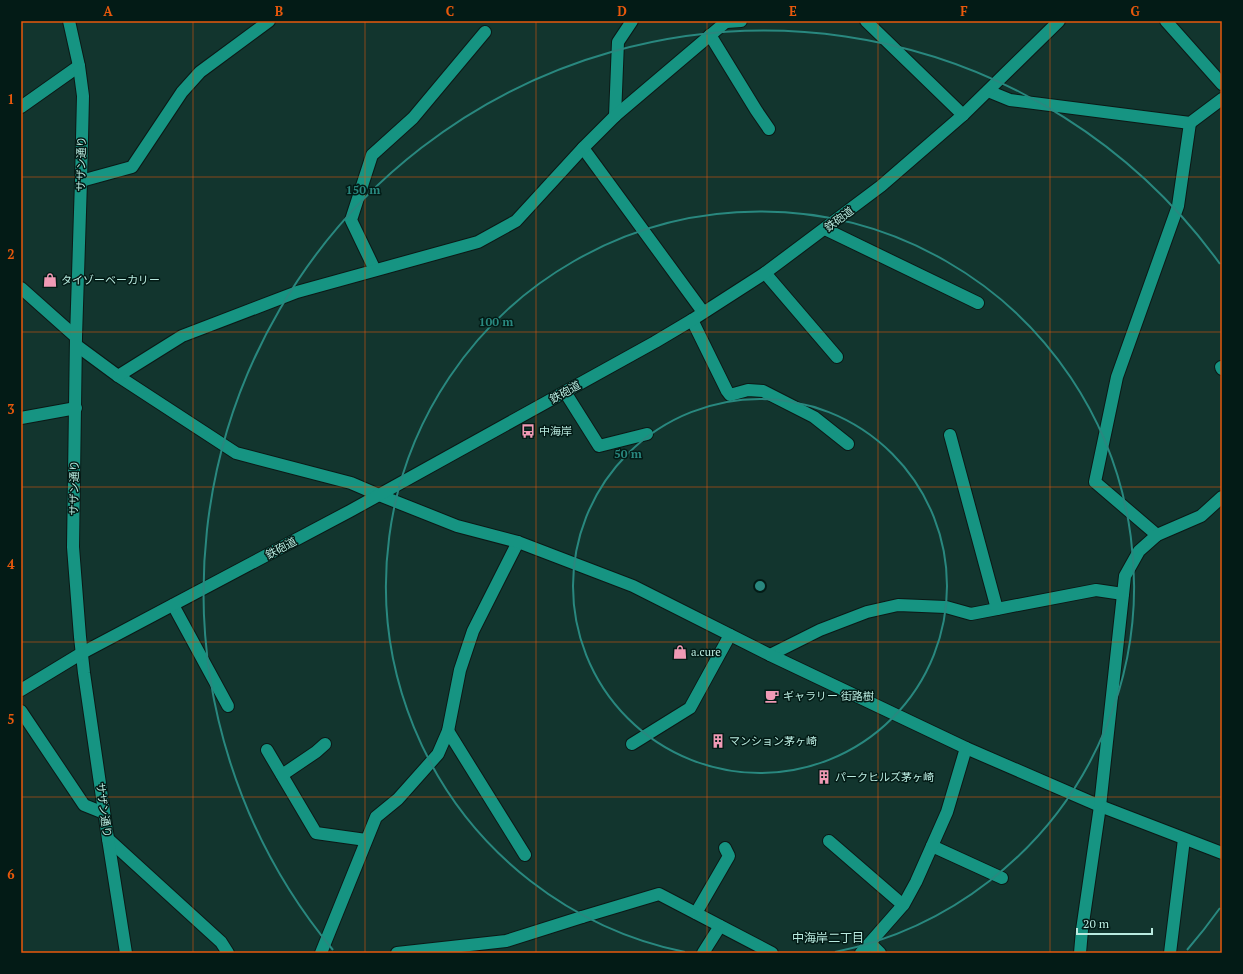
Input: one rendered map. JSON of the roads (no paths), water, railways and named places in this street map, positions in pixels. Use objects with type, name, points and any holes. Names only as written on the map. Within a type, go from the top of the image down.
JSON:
[{"type":"street","name":"サザン通り","points":[[69,21],[79,66],[83,96],[76,341],[73,547],[82,653],[104,813],[126,953]]},
{"type":"street","points":[[81,181],[132,167],[182,92],[200,72],[269,21]]},
{"type":"street","points":[[615,116],[618,42],[632,21]]},
{"type":"street","points":[[118,376],[182,336],[297,292],[478,242],[516,221],[583,148],[615,116],[726,21],[740,21]]},
{"type":"street","points":[[866,21],[963,115]]},
{"type":"street","name":"鉄砲道","points":[[21,690],[82,653],[379,495],[655,342],[765,273],[881,186],[963,115],[1059,21]]},
{"type":"street","points":[[1166,21],[1222,84]]},
{"type":"street","points":[[375,270],[351,220],[372,155],[413,118],[485,32]]},
{"type":"street","points":[[710,35],[769,129]]},
{"type":"street","points":[[21,106],[79,66]]},
{"type":"street","points":[[988,91],[1010,100],[1190,123],[1222,99]]},
{"type":"street","points":[[1157,535],[1094,482],[1117,377],[1178,206],[1190,123]]},
{"type":"street","points":[[583,148],[703,312]]},
{"type":"street","points":[[825,229],[978,303]]},
{"type":"street","points":[[765,273],[836,357]]},
{"type":"street","points":[[21,288],[76,341],[118,376],[236,453],[351,483],[457,526],[518,542],[633,586],[770,655],[966,748],[1100,806],[1222,853]]},
{"type":"street","points":[[692,320],[730,395],[748,390],[763,390],[814,416],[848,444]]},
{"type":"street","points":[[565,392],[599,446],[647,434]]},
{"type":"street","points":[[21,418],[76,408]]},
{"type":"street","points":[[950,435],[997,609]]},
{"type":"street","points":[[1080,953],[1100,806],[1125,576],[1139,551],[1157,535],[1201,516],[1222,497]]},
{"type":"street","points":[[321,953],[376,817],[398,799],[438,754],[448,731],[460,670],[473,631],[518,542]]},
{"type":"street","points":[[770,655],[820,630],[867,612],[898,605],[946,607],[972,614],[1096,590],[1123,594]]},
{"type":"street","points":[[173,605],[228,706]]},
{"type":"street","points":[[632,744],[690,708],[730,635]]},
{"type":"street","points":[[21,711],[84,805],[104,813]]},
{"type":"street","points":[[448,731],[524,854]]},
{"type":"street","points":[[282,775],[316,752],[325,744]]},
{"type":"street","points":[[861,953],[903,905],[916,882],[947,812],[966,748]]},
{"type":"street","points":[[267,750],[316,833],[366,840]]},
{"type":"street","points":[[108,839],[221,942],[228,953]]},
{"type":"street","points":[[1170,953],[1184,839]]},
{"type":"street","points":[[829,841],[903,905]]},
{"type":"street","points":[[932,846],[1002,878]]},
{"type":"street","points":[[696,913],[729,856],[725,848]]},
{"type":"street","points":[[397,953],[506,941],[659,894],[772,953]]},
{"type":"street","points":[[703,953],[720,926]]},
{"type":"street","points":[[870,942],[880,953]]},
{"type":"place","name":"タイゾーベーカリー","points":[[50,280]]},
{"type":"place","name":"中海岸","points":[[528,431]]},
{"type":"place","name":"a.cure","points":[[680,652]]},
{"type":"place","name":"ギャラリー 街路樹","points":[[772,696]]},
{"type":"place","name":"マンション茅ヶ崎","points":[[718,741]]},
{"type":"place","name":"パークヒルズ茅ヶ崎","points":[[824,777]]},
{"type":"district","name":"中海岸二丁目","points":[[828,938]]}]
